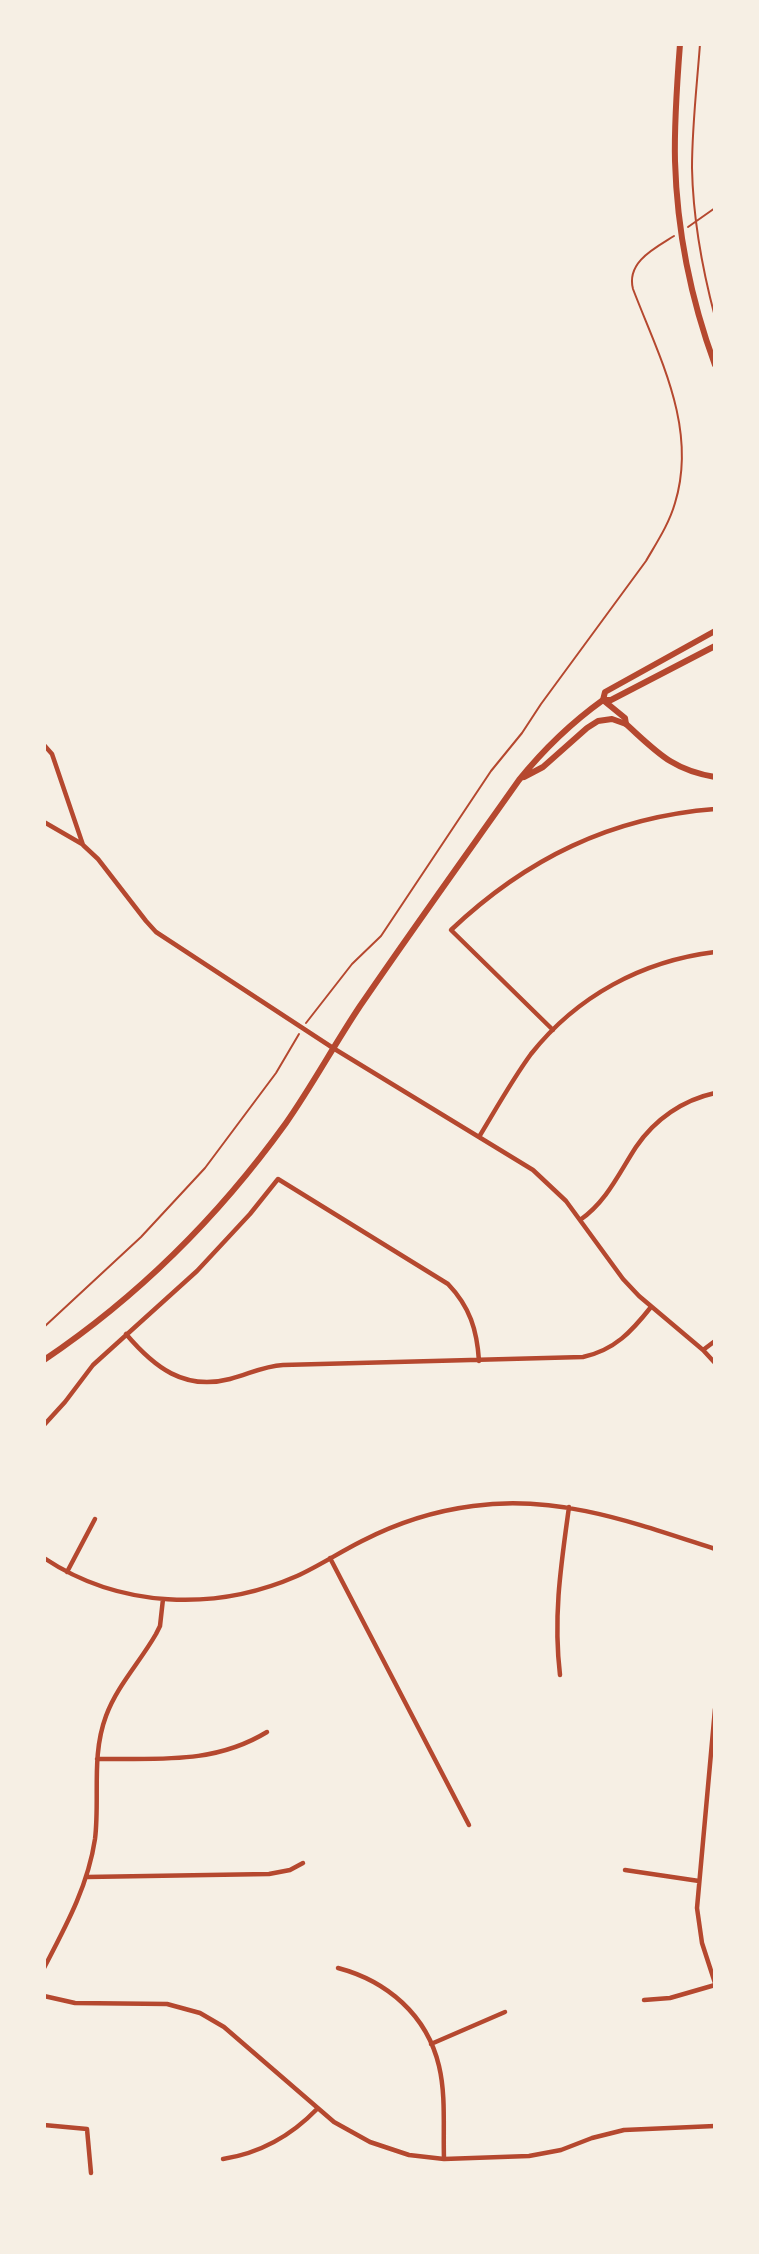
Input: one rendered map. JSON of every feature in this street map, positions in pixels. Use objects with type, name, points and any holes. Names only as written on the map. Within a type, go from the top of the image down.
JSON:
[{"type":"main road","points":[[680,44],[675,131],[676,192],[687,265],[703,332],[715,365]]},
{"type":"main road","points":[[603,700],[605,691],[715,631]]},
{"type":"main road","points":[[44,1360],[136,1290],[202,1227],[232,1192],[281,1129],[375,985],[519,780],[560,734],[603,700],[611,700],[715,646]]},
{"type":"main road","points":[[603,700],[625,718],[626,724]]},
{"type":"main road","points":[[519,780],[543,767],[587,728],[598,721],[612,719],[626,724],[663,758],[683,769],[715,777]]},
{"type":"street","points":[[44,745],[52,754],[83,845]]},
{"type":"street","points":[[552,1030],[451,930],[516,876],[580,841],[641,821],[715,809]]},
{"type":"street","points":[[44,822],[83,845],[98,859],[156,932],[333,1048],[533,1170],[558,1193],[623,1279],[715,1363]]},
{"type":"street","points":[[479,1137],[521,1069],[552,1030],[589,999],[620,980],[672,960],[715,952]]},
{"type":"street","points":[[580,1220],[602,1201],[650,1129],[677,1108],[715,1093]]},
{"type":"street","points":[[44,1425],[93,1366],[211,1256],[278,1179],[448,1284],[461,1298],[474,1323],[479,1361]]},
{"type":"street","points":[[126,1334],[144,1355],[159,1367],[176,1376],[203,1382],[231,1379],[274,1365],[574,1359],[610,1348],[625,1337],[651,1307]]},
{"type":"street","points":[[703,1350],[715,1340]]},
{"type":"street","points":[[44,1558],[67,1572],[118,1592],[163,1600],[212,1600],[257,1591],[300,1575],[383,1531],[427,1515],[509,1503],[569,1507],[614,1517],[715,1549]]},
{"type":"street","points":[[559,1675],[556,1606],[569,1507]]},
{"type":"street","points":[[67,1572],[95,1519]]},
{"type":"street","points":[[330,1558],[469,1825]]},
{"type":"street","points":[[44,1968],[87,1877],[95,1830],[97,1759],[106,1716],[120,1687],[160,1626],[163,1600]]},
{"type":"street","points":[[644,2000],[670,1998],[715,1984],[699,1926],[699,1881],[715,1709]]},
{"type":"street","points":[[97,1759],[208,1756],[239,1747],[267,1732]]},
{"type":"street","points":[[87,1877],[269,1874],[290,1870],[303,1863]]},
{"type":"street","points":[[625,1870],[699,1881]]},
{"type":"street","points":[[338,1968],[372,1980],[389,1991],[414,2015],[432,2044],[442,2085],[444,2159]]},
{"type":"street","points":[[44,1996],[75,2003],[167,2004],[200,2013],[234,2035],[334,2122],[370,2142],[409,2155],[444,2159],[545,2154],[624,2130],[715,2126]]},
{"type":"street","points":[[432,2044],[506,2012]]},
{"type":"street","points":[[223,2159],[252,2152],[281,2139],[317,2109]]},
{"type":"street","points":[[44,2124],[87,2129],[91,2174]]},
{"type":"path","points":[[700,44],[693,191],[700,252],[715,317]]},
{"type":"path","points":[[306,1023],[352,964],[381,936],[491,771],[522,733],[646,561],[660,537],[677,496],[682,445],[679,414],[674,393],[633,289],[633,272],[652,251],[715,208]]},
{"type":"path","points":[[44,1327],[141,1237],[188,1187],[276,1073],[298,1036]]}]
